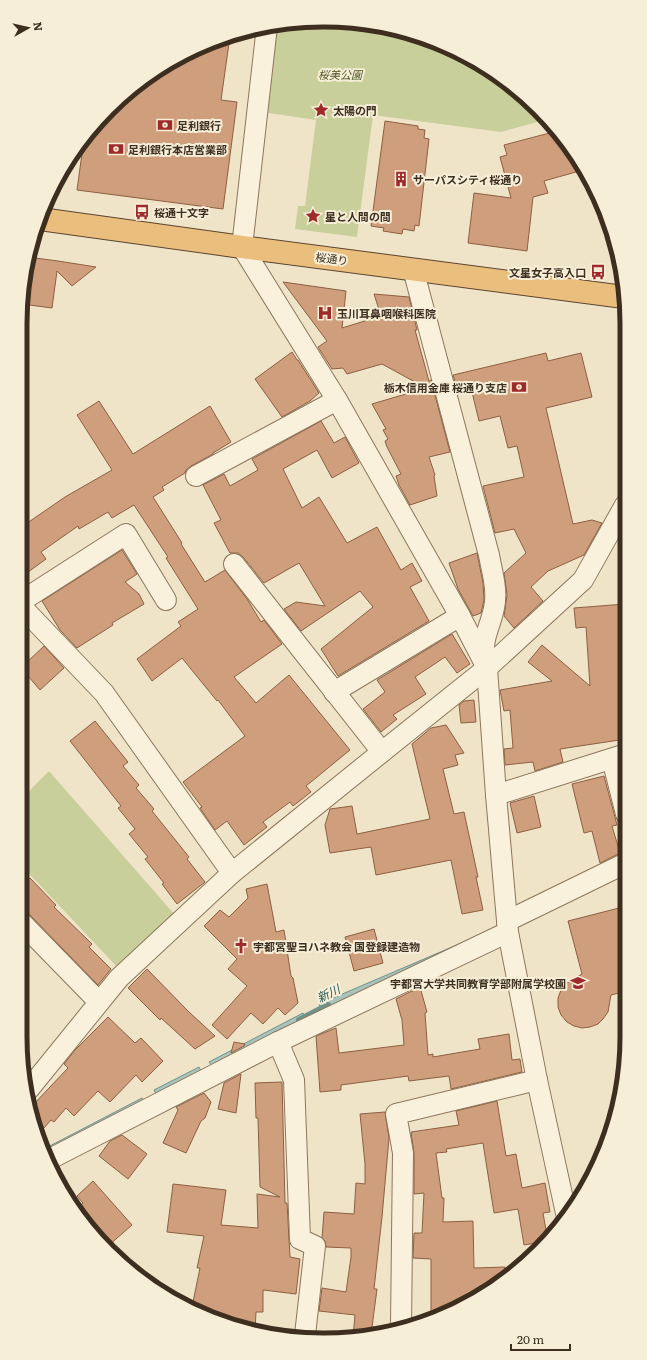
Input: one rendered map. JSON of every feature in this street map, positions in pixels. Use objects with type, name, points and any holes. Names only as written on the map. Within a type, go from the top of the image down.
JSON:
[{"type":"highway","name":"桜通り","points":[[46,220],[618,296]]},
{"type":"street","points":[[266,33],[242,247],[337,400],[460,616],[487,668]]},
{"type":"street","points":[[413,269],[489,555],[495,583],[495,607],[484,640],[483,653],[487,668],[507,926],[537,1080],[565,1208]]},
{"type":"street","points":[[196,476],[337,400]]},
{"type":"street","points":[[32,1086],[119,978],[232,874],[487,668],[582,580],[620,514]]},
{"type":"street","points":[[27,599],[126,534],[166,600]]},
{"type":"street","points":[[234,564],[382,752]]},
{"type":"street","points":[[27,611],[104,693],[232,874]]},
{"type":"street","points":[[334,692],[460,616]]},
{"type":"street","points":[[496,795],[619,756]]},
{"type":"street","points":[[53,1157],[507,926],[620,866]]},
{"type":"street","points":[[27,928],[99,1002]]},
{"type":"street","points":[[278,1042],[294,1080],[300,1239],[315,1246],[305,1332]]},
{"type":"street","points":[[401,1323],[403,1153],[396,1114],[537,1080]]},
{"type":"green space","name":"桜美公園","points":[[324,27],[381,33],[400,37],[437,50],[472,67],[504,88],[540,121],[501,132],[373,115],[357,237],[295,229],[298,206],[305,206],[316,120],[262,112],[272,32]]},
{"type":"green space","points":[[49,771],[175,915],[119,969],[27,871],[27,793]]},
{"type":"water","points":[[494,929],[322,1011],[319,1004]]},
{"type":"water","points":[[303,1013],[307,1018],[213,1067],[209,1062]]},
{"type":"water","points":[[199,1067],[202,1073],[157,1096],[154,1090]]},
{"type":"water","points":[[142,1098],[144,1103],[51,1152],[49,1147]]},
{"type":"building","name":"足利銀行","points":[[229,43],[221,100],[237,102],[223,209],[77,190],[82,151],[114,114],[143,88],[175,67],[210,50]]},
{"type":"building","name":"サーパスシティ桜通り","points":[[385,121],[418,126],[418,129],[425,130],[424,138],[429,139],[419,226],[415,225],[414,231],[403,229],[402,234],[383,231],[384,228],[371,226]]},
{"type":"building","points":[[550,133],[559,143],[578,171],[544,181],[548,193],[533,197],[527,251],[468,243],[474,193],[511,198],[500,157],[507,155],[504,145]]},
{"type":"building","points":[[35,258],[96,267],[72,286],[57,271],[52,308],[28,305]]},
{"type":"building","points":[[283,282],[346,291],[342,328],[381,316],[374,294],[409,297],[417,330],[415,330],[429,381],[431,380],[450,452],[429,457],[435,475],[437,496],[410,505],[399,485],[396,476],[401,474],[385,441],[388,439],[383,430],[386,429],[372,404],[426,388],[382,364],[347,374],[343,368],[332,369],[318,347],[327,341]]},
{"type":"building","points":[[292,352],[319,393],[310,401],[282,417],[255,379]]},
{"type":"building","points":[[546,353],[548,361],[581,353],[592,397],[546,408],[573,524],[592,520],[602,523],[584,555],[548,571],[531,587],[543,601],[514,628],[504,616],[507,595],[504,573],[526,553],[514,529],[495,533],[483,486],[524,477],[517,446],[508,448],[500,416],[479,421],[471,388],[458,392],[453,375]]},
{"type":"building","points":[[99,401],[133,454],[210,406],[231,442],[191,466],[185,473],[162,487],[164,490],[153,497],[205,582],[225,570],[247,599],[261,622],[264,620],[282,644],[234,677],[256,703],[289,675],[350,750],[306,786],[311,792],[293,806],[290,802],[263,822],[267,827],[244,845],[227,821],[215,830],[200,808],[202,807],[183,782],[245,736],[218,700],[217,701],[182,658],[152,681],[137,659],[181,626],[178,622],[198,609],[166,558],[168,557],[134,505],[112,518],[108,512],[79,529],[78,526],[41,552],[46,559],[27,573],[27,523],[65,497],[112,470],[77,415]]},
{"type":"building","points":[[321,421],[334,443],[345,437],[359,463],[332,478],[317,450],[283,469],[302,508],[319,497],[347,543],[377,527],[401,570],[412,563],[422,581],[410,587],[429,621],[338,676],[321,649],[373,607],[360,591],[301,631],[284,609],[296,602],[325,606],[299,563],[264,583],[243,557],[238,553],[230,553],[214,523],[221,520],[203,485],[224,474],[230,486],[258,470],[252,459]]},
{"type":"building","points":[[122,550],[137,574],[125,582],[139,594],[144,604],[112,623],[113,625],[77,648],[60,630],[42,601]]},
{"type":"building","points":[[477,553],[483,583],[484,600],[481,613],[473,616],[458,589],[449,563]]},
{"type":"building","points":[[620,604],[620,740],[560,749],[563,762],[535,771],[533,762],[505,765],[504,749],[513,748],[510,710],[504,711],[500,690],[552,681],[528,662],[542,645],[590,686],[586,627],[576,628],[574,608]]},
{"type":"building","points":[[452,634],[470,664],[457,673],[445,657],[415,677],[426,694],[393,715],[397,719],[381,732],[363,709],[385,692],[377,680]]},
{"type":"building","points":[[44,646],[64,668],[40,690],[28,676],[27,662]]},
{"type":"building","points":[[474,700],[476,722],[461,723],[459,705],[464,701]]},
{"type":"building","points":[[95,721],[128,762],[123,766],[139,785],[136,788],[154,809],[152,811],[189,857],[187,859],[205,882],[177,904],[162,884],[164,883],[145,859],[148,857],[129,834],[135,829],[118,808],[121,806],[70,741]]},
{"type":"building","points":[[446,725],[464,753],[455,755],[458,765],[443,769],[454,814],[464,812],[478,877],[476,877],[483,910],[462,914],[451,860],[376,875],[371,847],[330,853],[325,825],[330,809],[352,806],[357,834],[430,819],[412,744],[431,728]]},
{"type":"building","points":[[604,776],[617,825],[612,826],[620,853],[600,863],[592,831],[584,833],[572,784]]},
{"type":"building","points":[[534,796],[541,827],[517,833],[510,803]]},
{"type":"building","points":[[30,878],[56,905],[54,907],[92,944],[89,947],[111,969],[98,985],[27,912],[27,881]]},
{"type":"building","points":[[267,884],[276,932],[284,930],[291,976],[293,978],[298,1003],[285,1015],[278,1008],[263,1024],[251,1013],[227,1039],[212,1025],[247,986],[228,969],[237,959],[204,926],[220,910],[229,917],[248,898],[246,889]]},
{"type":"building","points":[[620,908],[620,993],[611,995],[608,1012],[598,1024],[590,1027],[582,1028],[567,1022],[561,1015],[558,1007],[558,998],[561,990],[567,983],[582,974],[568,921]]},
{"type":"building","points":[[374,929],[383,963],[354,971],[345,937]]},
{"type":"building","points":[[147,969],[215,1036],[195,1049],[161,1018],[160,1020],[128,988]]},
{"type":"building","points":[[420,987],[427,1012],[425,1013],[428,1055],[433,1054],[433,1057],[480,1049],[478,1039],[509,1034],[512,1060],[520,1059],[522,1072],[451,1089],[449,1076],[409,1081],[408,1076],[341,1085],[341,1090],[320,1092],[316,1036],[336,1028],[339,1053],[404,1045],[402,1020],[396,999]]},
{"type":"building","points":[[108,1017],[135,1043],[141,1038],[163,1061],[142,1082],[136,1075],[110,1102],[98,1091],[74,1116],[66,1108],[54,1122],[51,1120],[42,1130],[35,1103],[68,1068],[64,1064],[75,1050]]},
{"type":"building","points":[[234,1042],[245,1044],[231,1053]]},
{"type":"building","points":[[241,1074],[236,1113],[218,1109],[224,1083]]},
{"type":"building","points":[[282,1082],[285,1203],[287,1203],[290,1257],[300,1259],[296,1294],[263,1290],[263,1312],[256,1312],[255,1325],[228,1317],[193,1302],[200,1268],[197,1268],[204,1236],[167,1232],[173,1184],[226,1190],[221,1225],[258,1228],[257,1194],[280,1197],[260,1187],[258,1118],[256,1118],[255,1083]]},
{"type":"building","points":[[204,1093],[211,1102],[205,1118],[201,1121],[186,1153],[163,1143],[178,1110],[176,1107]]},
{"type":"building","points":[[497,1101],[506,1156],[516,1154],[522,1188],[545,1183],[550,1212],[543,1213],[546,1232],[536,1243],[524,1245],[518,1209],[494,1213],[483,1143],[446,1149],[447,1152],[436,1153],[442,1198],[444,1198],[443,1222],[473,1221],[474,1268],[505,1267],[505,1271],[472,1293],[431,1312],[431,1259],[413,1258],[414,1233],[422,1233],[424,1193],[414,1194],[414,1153],[411,1132],[459,1125],[456,1111]]},
{"type":"building","points":[[385,1112],[389,1138],[374,1289],[377,1289],[372,1328],[354,1331],[355,1315],[319,1311],[322,1288],[346,1292],[351,1248],[326,1247],[325,1241],[322,1238],[324,1212],[354,1214],[356,1183],[365,1184],[365,1164],[360,1114]]},
{"type":"building","points":[[122,1135],[147,1154],[128,1179],[99,1156],[110,1141]]},
{"type":"building","points":[[93,1181],[132,1225],[111,1243],[88,1217],[80,1206],[83,1203],[77,1196]]},
{"type":"waterway","name":"新川","points":[[299,1020],[328,1005]]},
{"type":"place","name":"太陽の門","points":[[321,110]]},
{"type":"place","name":"足利銀行","points":[[165,125]]},
{"type":"place","name":"足利銀行本店営業部","points":[[116,149]]},
{"type":"place","name":"サーパスシティ桜通り","points":[[401,179]]},
{"type":"place","name":"桜通十文字","points":[[142,212]]},
{"type":"place","name":"星と人間の間","points":[[313,216]]},
{"type":"place","name":"文星女子高入口","points":[[598,272]]},
{"type":"place","name":"玉川耳鼻咽喉科医院","points":[[325,313]]},
{"type":"place","name":"栃木信用金庫 桜通り支店","points":[[519,387]]},
{"type":"place","name":"宇都宮聖ヨハネ教会 国登録建造物","points":[[241,946]]},
{"type":"place","name":"宇都宮大学共同教育学部附属学校園","points":[[578,983]]}]
